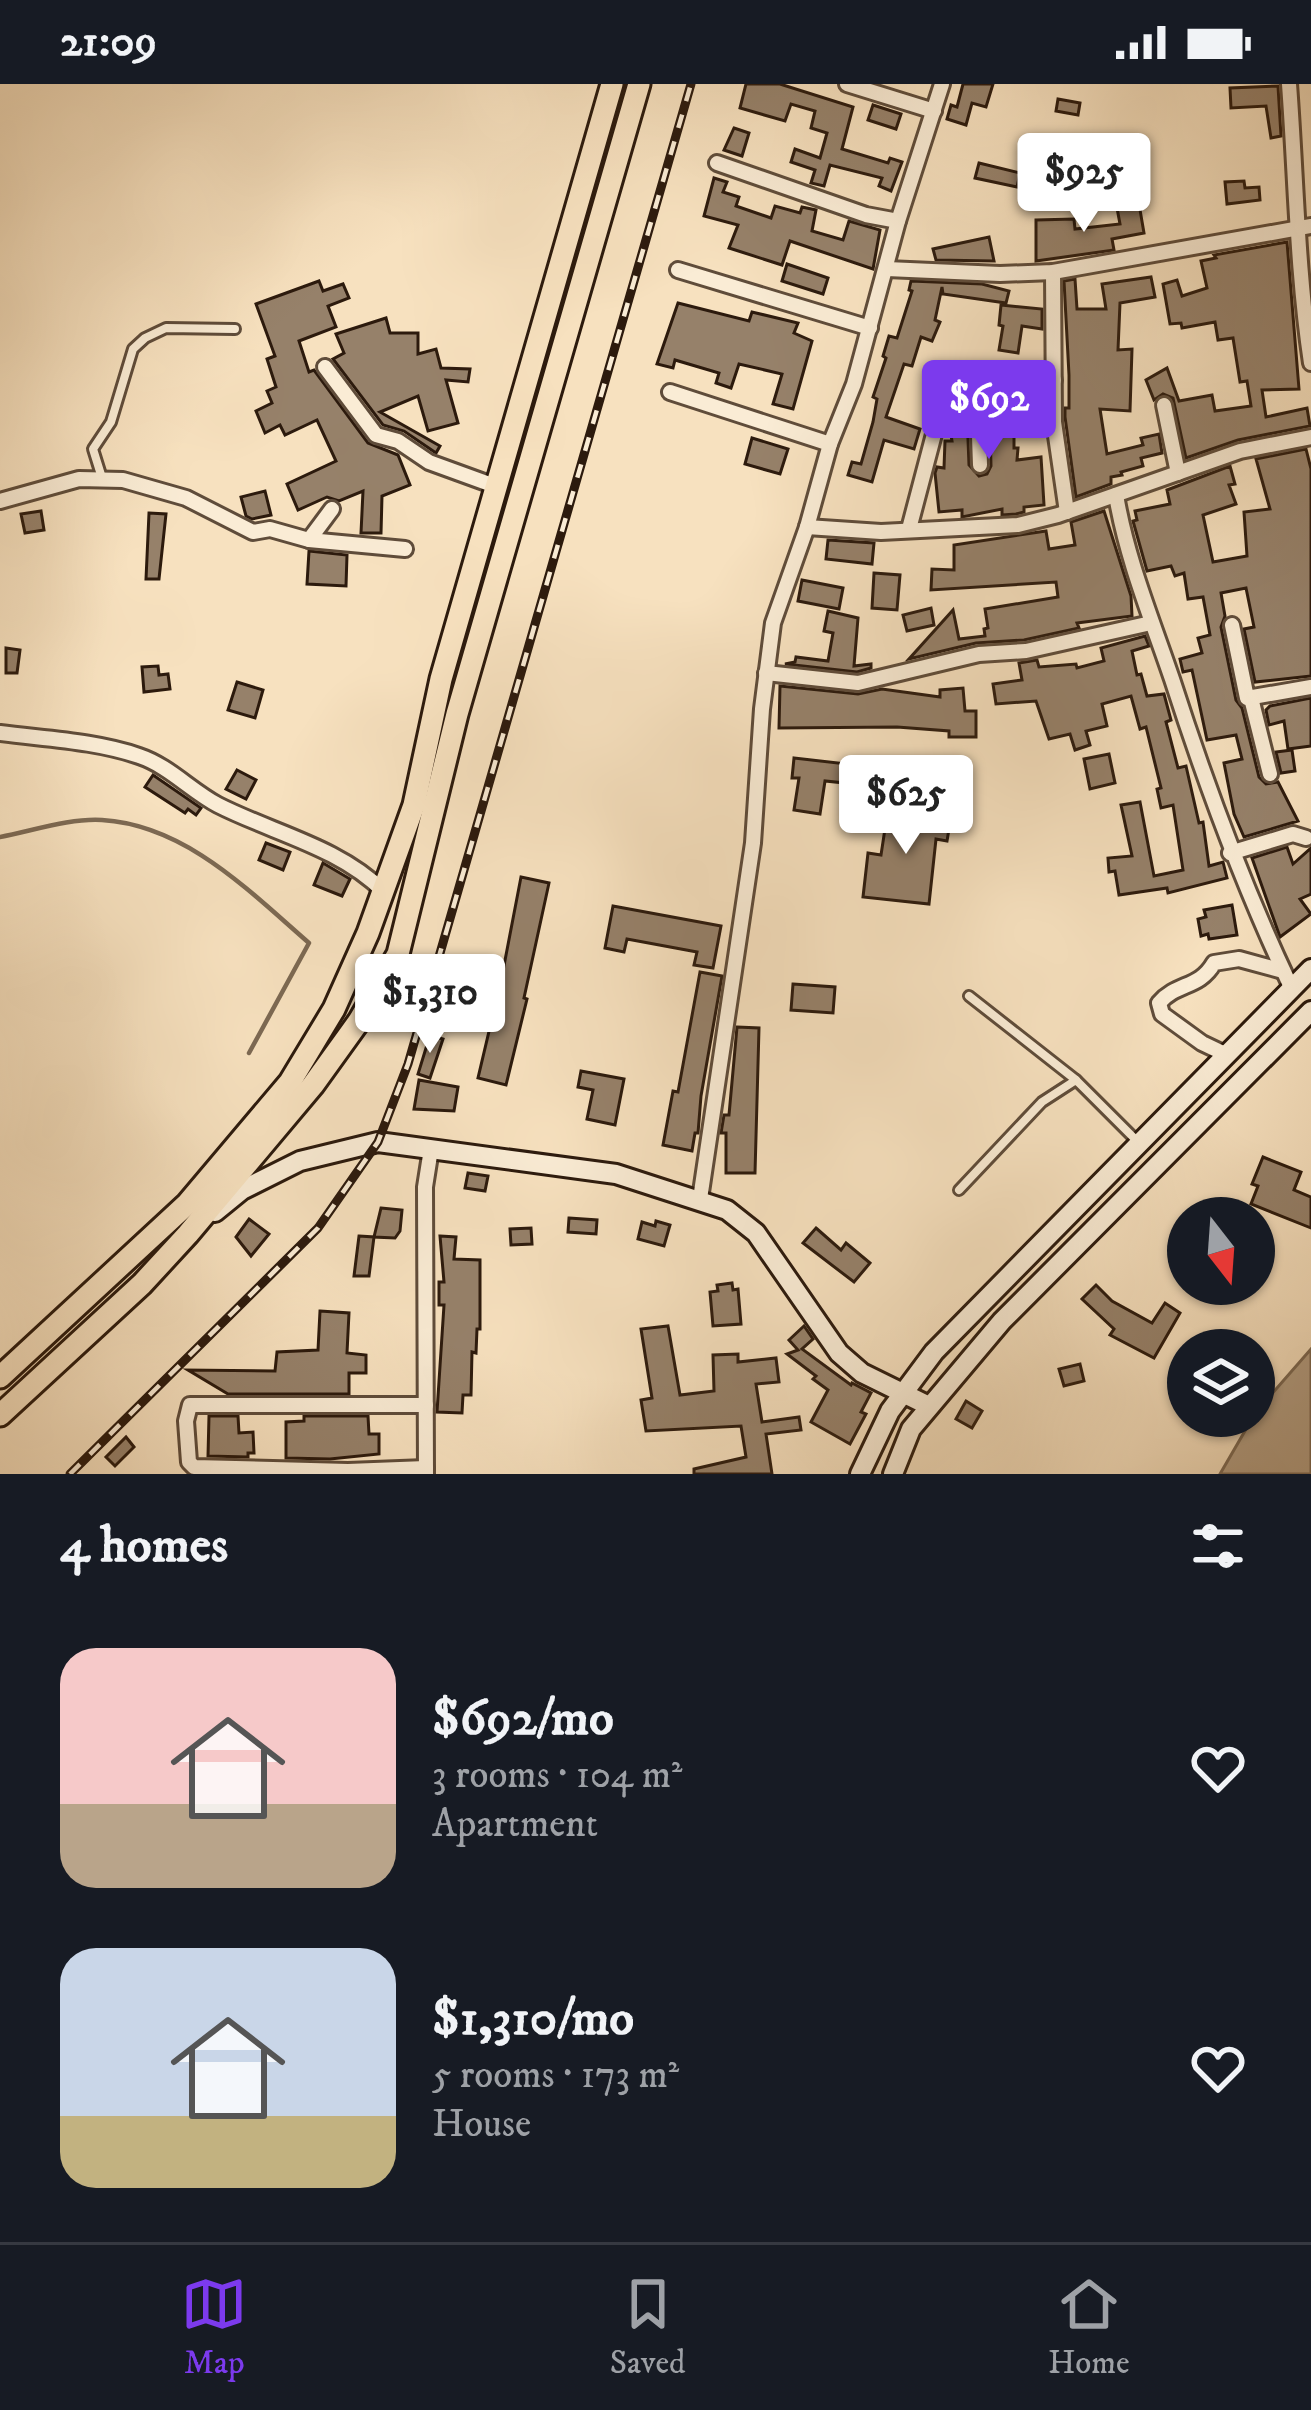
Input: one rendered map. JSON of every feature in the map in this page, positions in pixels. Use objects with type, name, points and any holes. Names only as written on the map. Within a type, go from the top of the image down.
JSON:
[{"type":"main road","points":[[0,1376],[187,1204],[290,1082],[334,1009],[414,805],[441,680],[612,84]]},
{"type":"main road","points":[[0,1415],[142,1284],[188,1234],[313,1085],[359,1021],[398,953],[458,714],[570,310],[639,84]]},
{"type":"main road","points":[[860,1474],[902,1393],[934,1352],[1225,1054],[1287,979],[1311,969]]},
{"type":"main road","points":[[892,1474],[911,1429],[1002,1321],[1311,1011]]},
{"type":"main road","points":[[188,1234],[242,1190],[300,1160],[378,1142],[616,1174],[727,1210],[756,1234],[839,1353],[862,1373],[929,1406]]},
{"type":"street","points":[[847,84],[934,111]]},
{"type":"street","points":[[700,1198],[753,843],[773,623],[854,384],[898,221],[942,84]]},
{"type":"street","points":[[1289,84],[1311,362]]},
{"type":"street","points":[[717,163],[866,215],[898,221]]},
{"type":"street","points":[[887,269],[1053,272],[1303,227]]},
{"type":"street","points":[[678,270],[870,328]]},
{"type":"street","points":[[1053,272],[1054,422],[1066,512]]},
{"type":"street","points":[[325,367],[376,435],[398,441],[429,462],[495,486]]},
{"type":"street","points":[[909,529],[948,381],[953,377],[1054,380]]},
{"type":"street","points":[[977,377],[980,465]]},
{"type":"street","points":[[670,392],[830,444]]},
{"type":"street","points":[[1163,405],[1178,473]]},
{"type":"street","points":[[807,527],[880,532],[1018,525],[1240,452],[1311,437]]},
{"type":"street","points":[[0,501],[47,485],[123,480],[186,498],[253,532],[270,529],[309,540],[406,549]]},
{"type":"street","points":[[1117,495],[1129,558],[1230,853],[1287,979]]},
{"type":"street","points":[[309,540],[332,509]]},
{"type":"street","points":[[766,673],[858,683],[963,657],[1026,651],[1151,623]]},
{"type":"street","points":[[1232,625],[1244,692],[1251,698],[1270,774]]},
{"type":"street","points":[[1251,698],[1311,687]]},
{"type":"street","points":[[0,733],[132,753],[155,762],[212,802],[342,860],[383,891]]},
{"type":"street","points":[[1230,853],[1293,834],[1306,838]]},
{"type":"street","points":[[1225,1054],[1162,1014],[1160,1003],[1169,992],[1204,979],[1214,963],[1239,959],[1287,979]]},
{"type":"street","points":[[426,1406],[190,1406],[186,1421],[189,1462],[194,1467],[426,1471],[426,1406],[425,1187],[431,1148]]},
{"type":"lane","points":[[103,479],[93,449],[111,422],[133,350],[166,328],[235,329]]},
{"type":"lane","points":[[969,996],[1076,1080],[1137,1142]]},
{"type":"lane","points":[[958,1190],[1042,1102],[1076,1080]]},
{"type":"shaded area","points":[[1311,1349],[1311,1474],[1220,1474],[1241,1437],[1275,1437],[1275,1390]]},
{"type":"building","points":[[746,84],[780,84],[853,107],[842,149],[888,163],[890,158],[902,162],[891,191],[879,186],[882,178],[830,165],[824,186],[811,183],[815,170],[791,162],[795,149],[820,158],[827,133],[811,128],[815,111],[791,104],[785,121],[740,108]]},
{"type":"building","points":[[963,84],[993,84],[986,107],[972,103],[966,125],[947,119],[951,105],[957,107]]},
{"type":"building","points":[[1278,86],[1281,136],[1271,138],[1266,106],[1231,108],[1230,88]]},
{"type":"building","points":[[1058,99],[1080,103],[1078,115],[1056,111]]},
{"type":"building","points":[[873,105],[901,114],[896,129],[868,120]]},
{"type":"building","points":[[734,128],[749,133],[742,156],[724,150]]},
{"type":"building","points":[[979,163],[1020,173],[1017,187],[975,178]]},
{"type":"building","points":[[714,178],[727,182],[723,192],[739,197],[736,206],[771,218],[775,206],[800,213],[802,207],[816,210],[812,231],[843,240],[849,221],[880,230],[873,269],[790,241],[782,265],[729,248],[738,225],[704,216]]},
{"type":"building","points":[[1244,181],[1245,188],[1259,187],[1260,200],[1227,204],[1225,182]]},
{"type":"building","points":[[1139,204],[1144,233],[1112,239],[1114,250],[1036,261],[1036,220],[1074,219],[1075,229],[1120,224],[1117,208]]},
{"type":"building","points":[[989,237],[994,261],[936,260],[933,249]]},
{"type":"building","points":[[1287,242],[1299,389],[1262,390],[1266,417],[1307,408],[1310,426],[1238,440],[1186,458],[1173,398],[1163,394],[1154,400],[1146,380],[1167,368],[1179,401],[1212,395],[1215,411],[1251,406],[1247,381],[1240,382],[1233,338],[1218,340],[1215,322],[1182,328],[1181,323],[1170,324],[1163,284],[1177,280],[1182,296],[1207,288],[1201,261]]},
{"type":"building","points":[[787,264],[828,278],[823,294],[782,281]]},
{"type":"building","points":[[1151,277],[1155,297],[1120,303],[1118,350],[1132,349],[1130,411],[1100,409],[1107,454],[1143,445],[1141,438],[1159,434],[1162,453],[1141,458],[1143,466],[1121,472],[1111,477],[1111,484],[1076,497],[1065,417],[1069,375],[1064,281],[1075,279],[1077,309],[1106,309],[1102,284]]},
{"type":"building","points":[[319,281],[323,291],[343,284],[349,298],[328,306],[336,327],[299,341],[309,372],[314,370],[368,443],[398,455],[410,485],[382,496],[381,533],[361,533],[363,491],[339,501],[327,497],[298,510],[287,484],[336,461],[317,420],[285,435],[280,425],[265,433],[256,411],[272,403],[267,391],[276,387],[267,359],[275,356],[256,304]]},
{"type":"building","points":[[911,281],[982,284],[1009,291],[1006,303],[943,294],[942,287],[935,320],[940,322],[932,341],[921,337],[912,366],[904,364],[886,417],[920,429],[914,449],[884,440],[872,482],[848,475],[852,462],[861,464],[883,356],[889,336],[897,338]]},
{"type":"building","points":[[678,303],[749,321],[752,312],[798,323],[794,333],[812,341],[793,409],[773,404],[782,374],[739,364],[731,388],[716,383],[719,373],[675,360],[673,368],[657,364]]},
{"type":"building","points":[[1001,305],[1042,309],[1042,329],[1022,326],[1018,353],[999,350]]},
{"type":"building","points":[[386,318],[390,333],[418,333],[418,354],[436,349],[441,368],[470,369],[468,382],[446,380],[458,423],[428,431],[418,396],[380,412],[440,446],[436,453],[404,431],[383,425],[333,359],[344,353],[336,334]]},
{"type":"building","points":[[966,388],[969,465],[979,476],[991,466],[989,388],[1036,391],[1036,405],[1014,405],[1014,448],[1018,448],[1017,460],[1041,457],[1044,505],[1002,515],[1002,509],[962,517],[962,510],[939,512],[935,473],[937,467],[944,468],[945,441],[952,441],[949,423],[958,389]]},
{"type":"building","points":[[752,438],[788,449],[780,474],[745,464]]},
{"type":"building","points":[[1306,449],[1311,469],[1311,676],[1255,682],[1244,629],[1254,627],[1246,588],[1221,593],[1225,616],[1221,627],[1236,700],[1259,777],[1266,784],[1278,782],[1298,821],[1244,837],[1234,814],[1224,763],[1242,759],[1236,735],[1207,740],[1192,670],[1183,672],[1180,659],[1202,653],[1198,638],[1210,635],[1203,597],[1188,599],[1184,573],[1175,576],[1171,566],[1147,571],[1133,521],[1137,520],[1135,511],[1170,504],[1167,490],[1230,466],[1235,484],[1229,485],[1236,504],[1203,515],[1213,562],[1247,556],[1244,512],[1270,509],[1256,459]]},
{"type":"building","points":[[265,491],[271,515],[246,516],[241,497]]},
{"type":"building","points":[[41,511],[44,530],[25,533],[21,514]]},
{"type":"building","points":[[1104,511],[1131,596],[1132,616],[909,659],[953,610],[959,639],[985,636],[985,609],[1058,597],[1056,582],[931,590],[932,569],[954,570],[954,545],[1046,531],[1049,549],[1075,545],[1071,522]]},
{"type":"building","points":[[149,513],[166,514],[159,579],[146,579]]},
{"type":"building","points":[[828,540],[874,543],[872,564],[826,559]]},
{"type":"building","points":[[309,551],[347,555],[346,586],[307,584]]},
{"type":"building","points":[[874,573],[900,575],[897,610],[872,608]]},
{"type":"building","points":[[802,580],[843,588],[839,609],[798,601]]},
{"type":"building","points":[[931,608],[934,625],[907,631],[903,615]]},
{"type":"building","points":[[828,611],[858,618],[854,666],[871,664],[871,668],[857,672],[785,664],[795,662],[796,657],[828,661],[833,633],[824,631]]},
{"type":"building","points":[[1145,636],[1149,646],[1132,651],[1137,675],[1141,674],[1147,696],[1164,694],[1178,768],[1186,766],[1199,823],[1203,822],[1209,866],[1223,862],[1227,878],[1168,893],[1167,888],[1119,895],[1108,858],[1132,856],[1121,805],[1140,802],[1154,876],[1183,870],[1173,805],[1161,808],[1157,789],[1161,788],[1146,727],[1140,729],[1131,696],[1102,704],[1107,726],[1086,731],[1090,745],[1075,750],[1070,734],[1049,739],[1036,701],[996,704],[993,684],[1022,680],[1019,663],[1037,660],[1039,667],[1076,664],[1077,668],[1104,661],[1101,648]]},
{"type":"building","points":[[6,648],[20,650],[17,673],[6,673]]},
{"type":"building","points":[[158,666],[159,675],[168,674],[170,689],[144,692],[142,667]]},
{"type":"building","points":[[237,682],[263,690],[255,718],[228,710]]},
{"type":"building","points":[[780,686],[858,694],[882,689],[940,697],[940,690],[963,688],[965,711],[976,711],[976,737],[897,727],[779,728]]},
{"type":"building","points":[[1311,698],[1311,746],[1288,749],[1284,721],[1269,725],[1266,710]]},
{"type":"building","points":[[1292,750],[1295,771],[1281,773],[1276,752]]},
{"type":"building","points":[[1109,754],[1115,783],[1090,789],[1084,759]]},
{"type":"building","points":[[794,758],[847,764],[845,783],[825,781],[820,814],[794,810],[799,778],[792,778]]},
{"type":"building","points":[[237,770],[256,780],[246,799],[226,789]]},
{"type":"building","points":[[153,775],[201,808],[196,815],[145,787]]},
{"type":"building","points":[[888,809],[951,817],[947,841],[936,839],[929,904],[863,897],[868,853],[881,855]]},
{"type":"building","points":[[266,843],[290,852],[283,870],[259,860]]},
{"type":"building","points":[[1287,847],[1293,864],[1311,848],[1311,894],[1300,899],[1311,914],[1280,937],[1252,858]]},
{"type":"building","points":[[323,863],[350,879],[342,896],[314,885]]},
{"type":"building","points":[[521,877],[549,883],[506,1085],[478,1078],[490,1027],[458,1019],[460,1011],[456,1010],[459,994],[497,1002]]},
{"type":"building","points":[[1232,905],[1237,935],[1201,936],[1198,919],[1206,917],[1204,910]]},
{"type":"building","points":[[613,906],[721,926],[713,968],[694,965],[697,952],[627,939],[624,952],[605,948]]},
{"type":"building","points":[[700,972],[722,976],[692,1151],[663,1145]]},
{"type":"building","points":[[793,984],[835,987],[833,1013],[791,1010]]},
{"type":"building","points":[[737,1027],[759,1028],[755,1173],[726,1173],[726,1133],[721,1133],[724,1115],[729,1115]]},
{"type":"building","points":[[430,1035],[443,1039],[430,1078],[418,1074]]},
{"type":"building","points":[[581,1071],[624,1079],[615,1125],[587,1119],[593,1090],[578,1087]]},
{"type":"building","points":[[419,1080],[458,1087],[454,1111],[414,1109]]},
{"type":"building","points":[[1263,1157],[1301,1172],[1294,1190],[1311,1197],[1311,1228],[1275,1214],[1275,1197],[1254,1197],[1258,1186],[1252,1184]]},
{"type":"building","points":[[468,1173],[488,1176],[485,1191],[465,1188]]},
{"type":"building","points":[[381,1208],[402,1210],[395,1238],[374,1237]]},
{"type":"building","points":[[569,1218],[597,1220],[596,1234],[568,1232]]},
{"type":"building","points":[[249,1219],[269,1234],[251,1256],[236,1237]]},
{"type":"building","points":[[656,1221],[670,1225],[664,1246],[638,1239],[642,1222],[655,1226]]},
{"type":"building","points":[[531,1228],[532,1244],[511,1245],[510,1229]]},
{"type":"building","points":[[816,1228],[841,1250],[846,1243],[870,1263],[854,1282],[803,1243]]},
{"type":"building","points":[[359,1236],[374,1237],[369,1276],[354,1276]]},
{"type":"building","points":[[440,1236],[456,1237],[454,1259],[480,1260],[480,1329],[476,1353],[472,1352],[471,1395],[463,1395],[462,1413],[437,1412],[444,1305],[439,1305],[439,1282],[444,1282]]},
{"type":"building","points":[[732,1283],[733,1290],[738,1289],[741,1324],[713,1326],[710,1292],[718,1291],[717,1285]]},
{"type":"building","points":[[1096,1285],[1112,1301],[1152,1323],[1165,1303],[1180,1313],[1154,1358],[1110,1335],[1114,1329],[1082,1299]]},
{"type":"building","points":[[320,1311],[349,1313],[347,1353],[366,1355],[366,1373],[349,1373],[349,1394],[228,1394],[188,1370],[275,1371],[277,1352],[318,1350]]},
{"type":"building","points":[[668,1326],[680,1395],[714,1391],[713,1355],[738,1354],[738,1362],[776,1358],[779,1382],[756,1384],[762,1422],[799,1417],[801,1430],[766,1434],[772,1474],[694,1474],[694,1469],[746,1457],[741,1426],[646,1431],[641,1400],[652,1398],[641,1329]]},
{"type":"building","points":[[804,1326],[813,1339],[802,1349],[851,1385],[871,1393],[850,1444],[811,1422],[828,1390],[787,1354],[798,1350],[789,1340]]},
{"type":"building","points":[[1080,1364],[1084,1381],[1064,1386],[1059,1369]]},
{"type":"building","points":[[966,1401],[982,1411],[972,1428],[956,1419]]},
{"type":"building","points":[[209,1416],[238,1416],[239,1433],[253,1432],[254,1453],[248,1457],[208,1456]]},
{"type":"building","points":[[304,1416],[368,1416],[369,1434],[379,1434],[379,1454],[286,1458],[286,1422],[304,1421]]},
{"type":"building","points":[[126,1437],[134,1447],[115,1466],[106,1457]]},
{"type":"waterway","points":[[0,837],[77,821],[133,825],[189,848],[264,903],[309,943],[249,1053]]},
{"type":"railway","points":[[70,1474],[318,1228],[378,1142],[408,1064],[691,84]]}]
